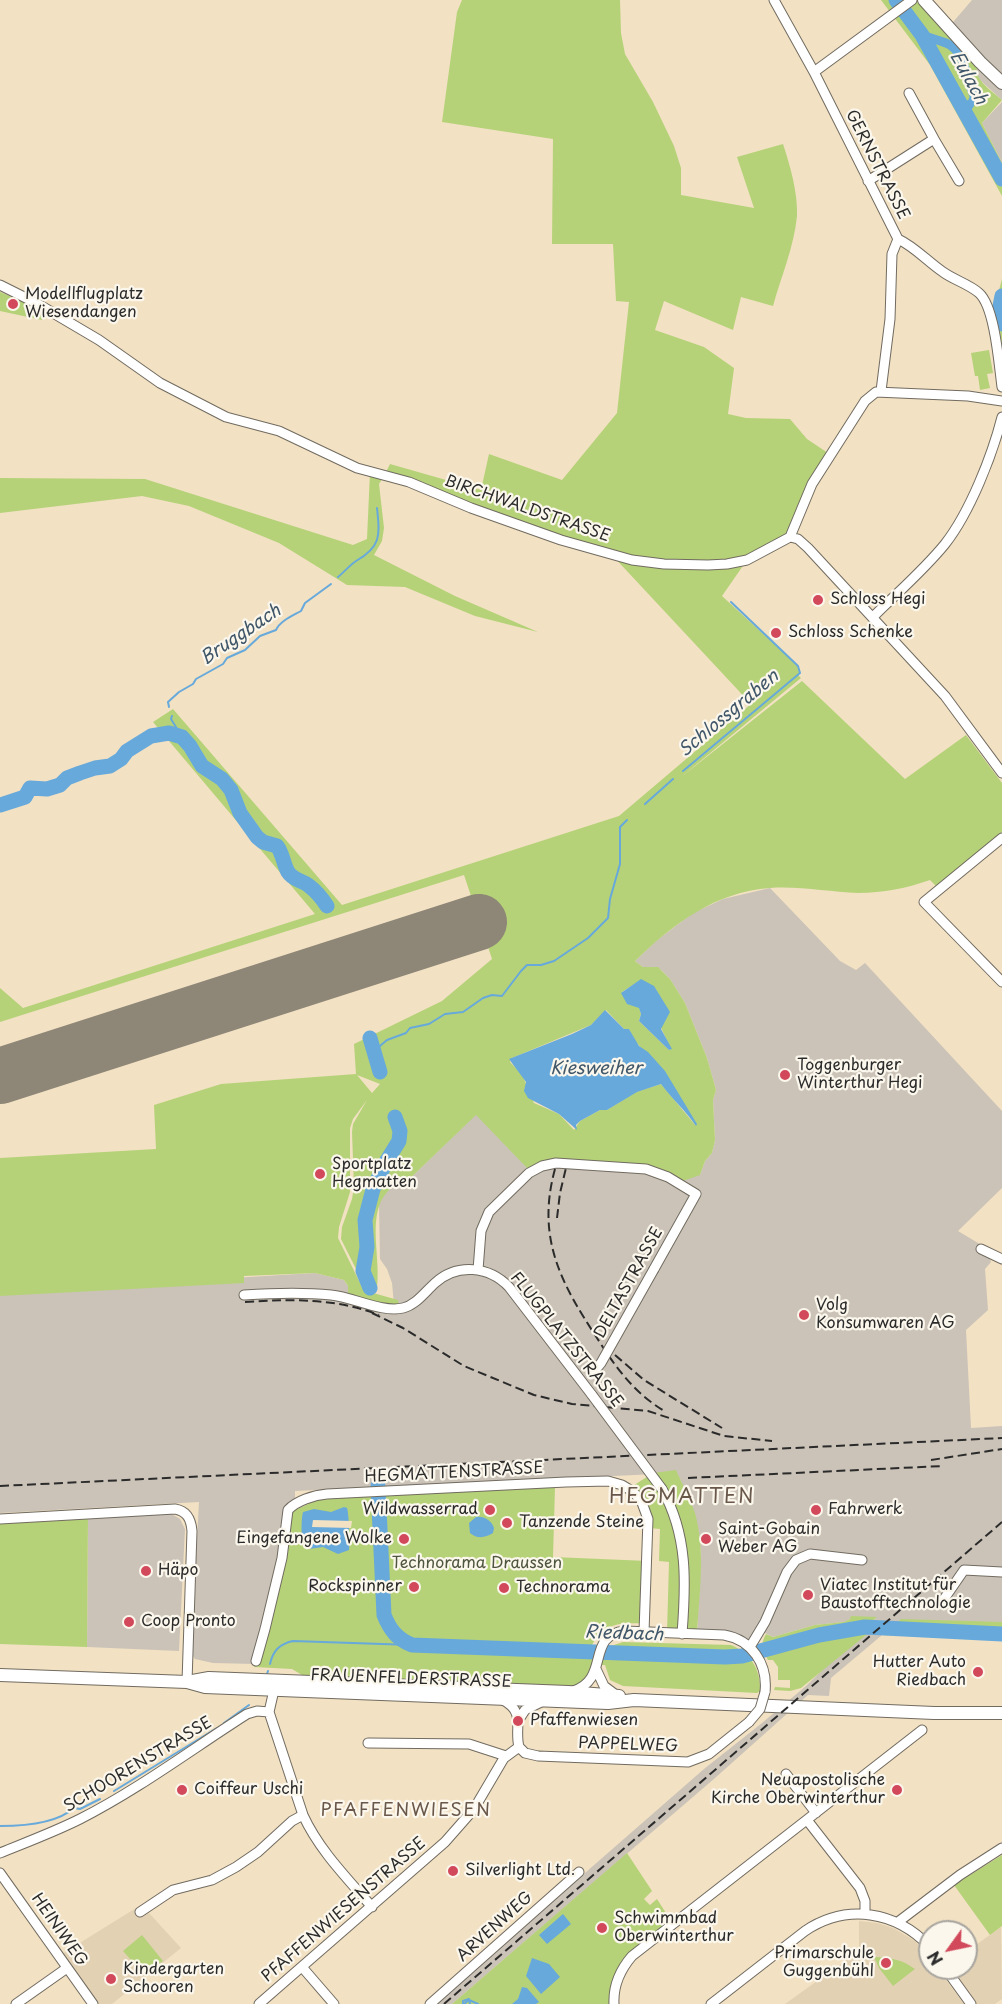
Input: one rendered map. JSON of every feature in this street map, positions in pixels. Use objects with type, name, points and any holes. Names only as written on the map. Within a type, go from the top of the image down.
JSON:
[{"type":"main road","points":[[924,0],[1002,83]]},
{"type":"main road","name":"FRAUENFELDERSTRASSE","points":[[0,1676],[187,1682],[205,1687],[503,1700],[608,1703],[634,1700],[934,1713],[1002,1713]]},
{"type":"main road","name":"FRAUENFELDERSTRASSE","points":[[187,1682],[206,1678],[568,1692],[634,1700]]},
{"type":"street","name":"GERNSTRASSE","points":[[774,0],[814,72],[898,239],[892,254],[890,319],[881,391]]},
{"type":"street","points":[[814,72],[905,5]]},
{"type":"street","points":[[909,93],[959,181]]},
{"type":"street","points":[[868,181],[934,139]]},
{"type":"street","points":[[898,239],[985,299],[991,316],[1002,387]]},
{"type":"street","name":"BIRCHWALDSTRASSE","points":[[0,285],[38,304],[99,340],[160,383],[226,417],[279,431],[357,468],[409,482],[471,508],[561,540],[632,560],[664,564],[708,565],[747,560],[790,537]]},
{"type":"street","points":[[1002,401],[968,396],[881,391],[872,394],[812,484],[790,537],[798,539],[808,548],[945,696],[1002,773]]},
{"type":"street","points":[[873,618],[933,558],[948,539],[999,439],[1002,417]]},
{"type":"street","points":[[1002,838],[924,902],[1002,982]]},
{"type":"street","name":"DELTASTRASSE","points":[[478,1270],[481,1231],[487,1215],[525,1177],[542,1166],[563,1163],[646,1169],[668,1177],[696,1194],[601,1363],[583,1383]]},
{"type":"street","points":[[981,1249],[1002,1259]]},
{"type":"street","points":[[244,1295],[311,1293],[399,1309],[415,1302],[446,1275],[462,1270],[478,1270]]},
{"type":"street","name":"FLUGPLATZSTRASSE","points":[[478,1270],[492,1274],[505,1283],[650,1470],[662,1489],[676,1520],[683,1547],[685,1572],[682,1634]]},
{"type":"street","name":"HEGMATTENSTRASSE","points":[[256,1661],[282,1558],[288,1510],[294,1505],[321,1495],[603,1481],[625,1487],[641,1500],[648,1519],[644,1632]]},
{"type":"street","points":[[0,1519],[175,1509],[186,1515],[192,1531],[187,1682]]},
{"type":"street","points":[[568,1692],[586,1685],[591,1680],[602,1646],[616,1632],[729,1636],[743,1641],[752,1649],[787,1572],[796,1560],[810,1554],[862,1560]]},
{"type":"street","points":[[944,1599],[964,1570],[1002,1572]]},
{"type":"street","name":"PAPPELWEG","points":[[519,1747],[525,1753],[538,1756],[688,1762],[710,1754],[749,1722],[759,1709],[765,1692],[765,1674],[752,1649]]},
{"type":"street","points":[[596,1664],[604,1686],[621,1697]]},
{"type":"street","points":[[274,1690],[269,1712],[303,1815],[322,1849],[372,1906]]},
{"type":"street","points":[[503,1700],[515,1710],[519,1721]]},
{"type":"street","points":[[519,1747],[521,1715],[529,1707],[542,1701]]},
{"type":"street","name":"SCHOORENSTRASSE","points":[[0,1852],[89,1814],[248,1714],[257,1711],[269,1712]]},
{"type":"street","points":[[614,2004],[618,1979],[633,1956],[922,1730]]},
{"type":"street","points":[[368,1743],[469,1744],[507,1756]]},
{"type":"street","name":"PFAFFENWIESENSTRASSE","points":[[260,2004],[439,1848],[480,1801],[507,1756],[519,1747]]},
{"type":"street","points":[[786,1774],[816,1813]]},
{"type":"street","points":[[140,1912],[173,1890],[212,1880],[236,1867],[264,1847],[292,1821],[303,1815]]},
{"type":"street","points":[[807,1820],[860,1888],[865,1901],[864,1914]]},
{"type":"street","points":[[898,1922],[960,1875],[1002,1848]]},
{"type":"street","name":"ARVENWEG","points":[[430,2004],[579,1872]]},
{"type":"street","name":"HEINIWEG","points":[[0,1874],[93,2004]]},
{"type":"street","points":[[711,2004],[810,1928],[834,1917],[864,1914],[898,1922],[918,1936]]},
{"type":"street","points":[[302,1967],[334,2004]]},
{"type":"street","points":[[16,2004],[67,1968]]},
{"type":"street","points":[[954,1980],[971,2004]]},
{"type":"shaded area","points":[[972,0],[1002,0],[1002,100],[981,81],[976,74],[976,67],[948,28]]},
{"type":"shaded area","points":[[1002,102],[1002,163],[982,123]]},
{"type":"shaded area","points":[[770,888],[840,961],[856,970],[865,963],[1002,1111],[1002,1188],[958,1231],[993,1252],[991,1262],[985,1269],[988,1310],[966,1330],[971,1428],[1002,1426],[1002,1634],[888,1630],[891,1626],[869,1624],[876,1618],[850,1619],[845,1622],[815,1625],[773,1637],[761,1631],[750,1647],[743,1641],[697,1635],[701,1555],[699,1534],[694,1512],[677,1473],[295,1491],[297,1503],[290,1507],[284,1545],[255,1664],[213,1663],[195,1659],[192,1655],[199,1502],[0,1513],[0,1292],[315,1273],[344,1280],[360,1305],[395,1315],[392,1283],[380,1259],[379,1203],[386,1191],[397,1184],[401,1187],[476,1114],[527,1167],[536,1157],[700,1175],[705,1161],[712,1153],[715,1140],[713,1100],[716,1090],[707,1058],[685,1003],[670,979],[661,970],[643,967],[635,961],[657,940],[693,913],[723,899]]},
{"type":"shaded area","points":[[170,1513],[180,1519],[185,1529],[179,1651],[87,1647],[88,1519]]},
{"type":"shaded area","points":[[864,1629],[888,1630],[831,1678],[829,1696],[808,1695],[452,2004],[435,2004],[704,1769],[806,1686]]},
{"type":"shaded area","name":"Kindergarten Schooren","points":[[136,1908],[141,1915],[149,1913],[181,1948],[112,2004],[98,2004],[62,1954]]},
{"type":"shaded area","name":"Primarschule Guggenbühl","points":[[859,1921],[893,1928],[918,1944],[918,1980],[946,1980],[964,2004],[785,2004],[859,1951]]},
{"type":"shaded area","points":[[1001,1927],[1002,1999],[995,2004],[976,2004],[958,1980],[978,1980],[978,1943]]},
{"type":"green space","points":[[462,0],[620,0],[621,33],[625,54],[653,102],[674,146],[681,168],[681,195],[754,208],[737,157],[783,144],[788,161],[795,189],[797,216],[790,250],[773,306],[741,297],[733,330],[664,301],[655,330],[704,347],[734,368],[728,414],[746,418],[790,419],[807,439],[831,455],[790,537],[747,560],[722,596],[798,666],[800,673],[798,675],[801,678],[680,778],[802,681],[905,779],[966,735],[1002,783],[1002,832],[936,886],[930,880],[904,888],[877,892],[770,888],[731,896],[696,912],[664,935],[635,961],[643,967],[658,967],[670,979],[685,1003],[707,1058],[716,1090],[713,1100],[715,1140],[712,1153],[705,1161],[700,1175],[683,1181],[666,1172],[560,1159],[540,1162],[528,1169],[476,1115],[401,1187],[397,1184],[386,1193],[377,1217],[378,1275],[377,1288],[373,1290],[364,1285],[341,1239],[342,1227],[354,1187],[353,1124],[367,1100],[353,1119],[350,1128],[350,1192],[339,1227],[338,1238],[362,1287],[366,1291],[398,1300],[399,1309],[348,1298],[348,1286],[344,1280],[315,1273],[244,1276],[244,1283],[0,1296],[0,1158],[156,1149],[154,1105],[221,1084],[356,1074],[354,1044],[442,1001],[492,959],[464,875],[0,1022],[0,988],[23,1008],[315,914],[153,722],[173,709],[342,905],[619,816],[751,704],[612,555],[384,476],[390,464],[481,490],[489,454],[562,480],[617,413],[629,302],[616,301],[613,244],[552,244],[553,139],[442,122],[457,12]],"holes":[[[639,981],[671,1049],[669,1050],[639,1021],[641,1014],[639,1007],[633,1005],[622,992]],[[606,1010],[624,1029],[629,1029],[635,1041],[696,1126],[661,1084],[636,1092],[607,1110],[600,1110],[580,1121],[574,1130],[559,1114],[534,1103],[522,1074],[510,1062],[512,1058],[591,1025]],[[357,1075],[380,1084],[372,1093]]]},
{"type":"green space","points":[[881,0],[924,0],[980,62],[977,67],[979,78],[1002,100],[982,123],[1002,163],[1002,196],[930,65]]},
{"type":"green space","points":[[1002,279],[1002,348],[996,302]]},
{"type":"green space","name":"Modellflugplatz Wiesendangen","points":[[0,292],[45,311],[42,320],[0,311]]},
{"type":"green space","points":[[989,350],[993,373],[987,374],[990,388],[980,390],[971,353]]},
{"type":"green space","points":[[370,472],[384,476],[379,484],[384,528],[382,541],[374,555],[455,596],[538,632],[475,616],[405,587],[347,585],[279,543],[189,506],[142,496],[0,513],[0,478],[145,479],[353,545],[367,539]]},
{"type":"green space","points":[[676,1470],[695,1513],[700,1543],[701,1574],[697,1635],[667,1633],[669,1562],[659,1561],[660,1529],[649,1528],[648,1519],[628,1489],[653,1473]]},
{"type":"green space","name":"Technorama Draussen","points":[[555,1487],[553,1557],[648,1561],[645,1623],[614,1625],[602,1632],[592,1645],[611,1646],[623,1642],[731,1645],[744,1653],[757,1669],[760,1691],[757,1693],[623,1686],[610,1680],[605,1665],[596,1665],[579,1689],[563,1686],[302,1675],[292,1669],[254,1667],[265,1629],[290,1515],[293,1511],[317,1500]]},
{"type":"green space","points":[[88,1519],[87,1647],[0,1644],[0,1524]]},
{"type":"green space","points":[[851,1616],[877,1617],[859,1633],[871,1631],[801,1688],[790,1691],[774,1690],[775,1687],[790,1688],[790,1680],[778,1680],[778,1667],[773,1660],[768,1660],[763,1650],[762,1644],[766,1634],[773,1637],[815,1625],[844,1622]]},
{"type":"green space","points":[[901,1619],[1002,1622],[1002,1640],[882,1635]]},
{"type":"green space","name":"Schwimmbad Oberwinterthur","points":[[627,1853],[652,1891],[644,1899],[650,1905],[657,1899],[671,1921],[633,1951],[611,2004],[452,2004]]},
{"type":"green space","points":[[1002,1855],[1002,1926],[990,1935],[954,1885]]},
{"type":"green space","points":[[142,1935],[163,1961],[149,1970],[140,1970],[123,1951]]},
{"type":"green space","points":[[874,1957],[896,1960],[915,1969],[893,1986],[879,1968]]},
{"type":"water","points":[[641,979],[654,986],[670,1012],[661,1029],[672,1049],[669,1050],[639,1021],[641,1014],[639,1008],[627,1004],[621,993]]},
{"type":"water","name":"Kiesweiher","points":[[605,1010],[624,1029],[629,1029],[639,1046],[648,1052],[665,1071],[697,1124],[696,1126],[661,1084],[637,1092],[607,1110],[600,1110],[580,1121],[576,1125],[577,1130],[559,1114],[528,1098],[524,1091],[526,1082],[509,1059],[591,1025]]},
{"type":"water","points":[[347,1508],[348,1516],[349,1550],[338,1554],[323,1547],[309,1549],[304,1547],[303,1512],[314,1509],[331,1512]]},
{"type":"water","points":[[476,1517],[487,1519],[493,1525],[493,1533],[481,1537],[470,1533],[469,1523]]},
{"type":"water","points":[[563,1914],[571,1924],[547,1944],[539,1935]]},
{"type":"water","points":[[532,1958],[549,1964],[560,1977],[541,1994],[526,1976]]},
{"type":"water","points":[[522,1987],[527,1988],[539,2002],[512,2004],[518,1999]]},
{"type":"pier","points":[[313,1520],[352,1521],[351,1528],[312,1527]]},
{"type":"waterway","name":"Eulach","points":[[896,0],[922,35],[1002,179]]},
{"type":"waterway","points":[[922,35],[946,43],[958,52],[975,98],[973,100]]},
{"type":"waterway","points":[[965,110],[970,104]]},
{"type":"waterway","name":"Eulach","points":[[1002,296],[1000,306],[1002,324]]},
{"type":"waterway","name":"Bruggbach","points":[[338,577],[370,551],[377,540],[377,508]]},
{"type":"waterway","name":"Bruggbach","points":[[169,707],[168,702],[193,684],[196,679],[223,664],[227,658],[245,650],[260,636],[276,630],[283,621],[301,611],[305,603],[331,584]]},
{"type":"waterway","name":"Schlossgraben","points":[[683,771],[800,673],[798,666],[731,602]]},
{"type":"waterway","name":"Bruggbach","points":[[172,716],[171,719],[182,737]]},
{"type":"waterway","name":"Riedbach","points":[[0,805],[25,797],[30,788],[47,789],[60,785],[67,778],[80,773],[110,766],[121,759],[127,751],[151,736],[169,733],[182,737],[202,766],[222,779],[231,790],[240,813],[257,837],[263,842],[277,846],[290,875],[311,887],[327,906]]},
{"type":"waterway","name":"Schlossgraben","points":[[645,804],[673,779]]},
{"type":"waterway","points":[[374,1051],[387,1040],[406,1033],[410,1028],[429,1024],[445,1014],[463,1012],[483,998],[492,995],[502,996],[527,965],[541,965],[554,961],[588,938],[608,918],[610,899],[620,864],[620,827],[627,820]]},
{"type":"waterway","name":"Riedbach","points":[[370,1038],[380,1072]]},
{"type":"waterway","name":"Riedbach","points":[[370,1288],[363,1271],[367,1247],[365,1220],[373,1189],[399,1141],[400,1131],[395,1117]]},
{"type":"waterway","name":"Riedbach","points":[[378,1486],[384,1615],[395,1633],[412,1645],[725,1657],[742,1656],[819,1635],[865,1627],[1002,1634]]},
{"type":"waterway","points":[[270,1664],[277,1649],[293,1641],[412,1645]]},
{"type":"waterway","points":[[224,1723],[249,1705]]},
{"type":"waterway","points":[[114,1791],[217,1728]]},
{"type":"waterway","points":[[0,1826],[29,1825],[49,1821],[74,1808],[80,1809],[100,1799]]},
{"type":"waterway","points":[[463,2004],[463,2001],[469,1999],[470,2004]]},
{"type":"waterway","points":[[464,2004],[469,2000],[478,2004]]},
{"type":"runway","points":[[0,1076],[479,922]]},
{"type":"railway","points":[[557,1218],[566,1168]]},
{"type":"railway","points":[[555,1169],[548,1217],[555,1259],[563,1279],[584,1318],[619,1370],[636,1389],[666,1412]]},
{"type":"railway","points":[[245,1302],[313,1301],[346,1305],[379,1315]]},
{"type":"railway","points":[[372,1313],[403,1328],[464,1366],[534,1395],[572,1404],[648,1411],[724,1436],[772,1441]]},
{"type":"railway","points":[[615,1355],[644,1380],[722,1428]]},
{"type":"railway","points":[[0,1486],[1002,1438]]},
{"type":"railway","points":[[931,1460],[1002,1449]]},
{"type":"railway","points":[[688,1478],[943,1466]]},
{"type":"railway","points":[[444,2004],[1002,1522]]},
{"type":"place","name":"Modellflugplatz Wiesendangen","points":[[13,304]]},
{"type":"place","name":"Schloss Hegi","points":[[818,600]]},
{"type":"place","name":"Schloss Schenke","points":[[776,633]]},
{"type":"place","name":"Toggenburger Winterthur Hegi","points":[[785,1075]]},
{"type":"place","name":"Sportplatz Hegmatten","points":[[320,1174]]},
{"type":"place","name":"Volg Konsumwaren AG","points":[[804,1315]]},
{"type":"place","name":"Wildwasserrad","points":[[490,1510]]},
{"type":"place","name":"Fahrwerk","points":[[816,1510]]},
{"type":"place","name":"Tanzende Steine","points":[[507,1523]]},
{"type":"place","name":"Eingefangene Wolke","points":[[404,1539]]},
{"type":"place","name":"Saint-Gobain Weber AG","points":[[706,1539]]},
{"type":"place","name":"Häpo","points":[[146,1571]]},
{"type":"place","name":"Rockspinner","points":[[414,1587]]},
{"type":"place","name":"Technorama","points":[[504,1588]]},
{"type":"place","name":"Viatec Institut für Baustofftechnologie","points":[[808,1595]]},
{"type":"place","name":"Coop Pronto","points":[[129,1622]]},
{"type":"place","name":"Hutter Auto Riedbach","points":[[978,1672]]},
{"type":"place","name":"Pfaffenwiesen","points":[[518,1721]]},
{"type":"place","name":"Coiffeur Uschi","points":[[182,1790]]},
{"type":"place","name":"Neuapostolische Kirche Oberwinterthur","points":[[897,1790]]},
{"type":"place","name":"Silverlight Ltd.","points":[[453,1871]]},
{"type":"place","name":"Schwimmbad Oberwinterthur","points":[[602,1928]]},
{"type":"place","name":"Primarschule Guggenbühl","points":[[886,1963]]},
{"type":"place","name":"Kindergarten Schooren","points":[[111,1979]]},
{"type":"district","name":"HEGMATTEN","points":[[682,1497]]},
{"type":"district","name":"PFAFFENWIESEN","points":[[406,1811]]}]
